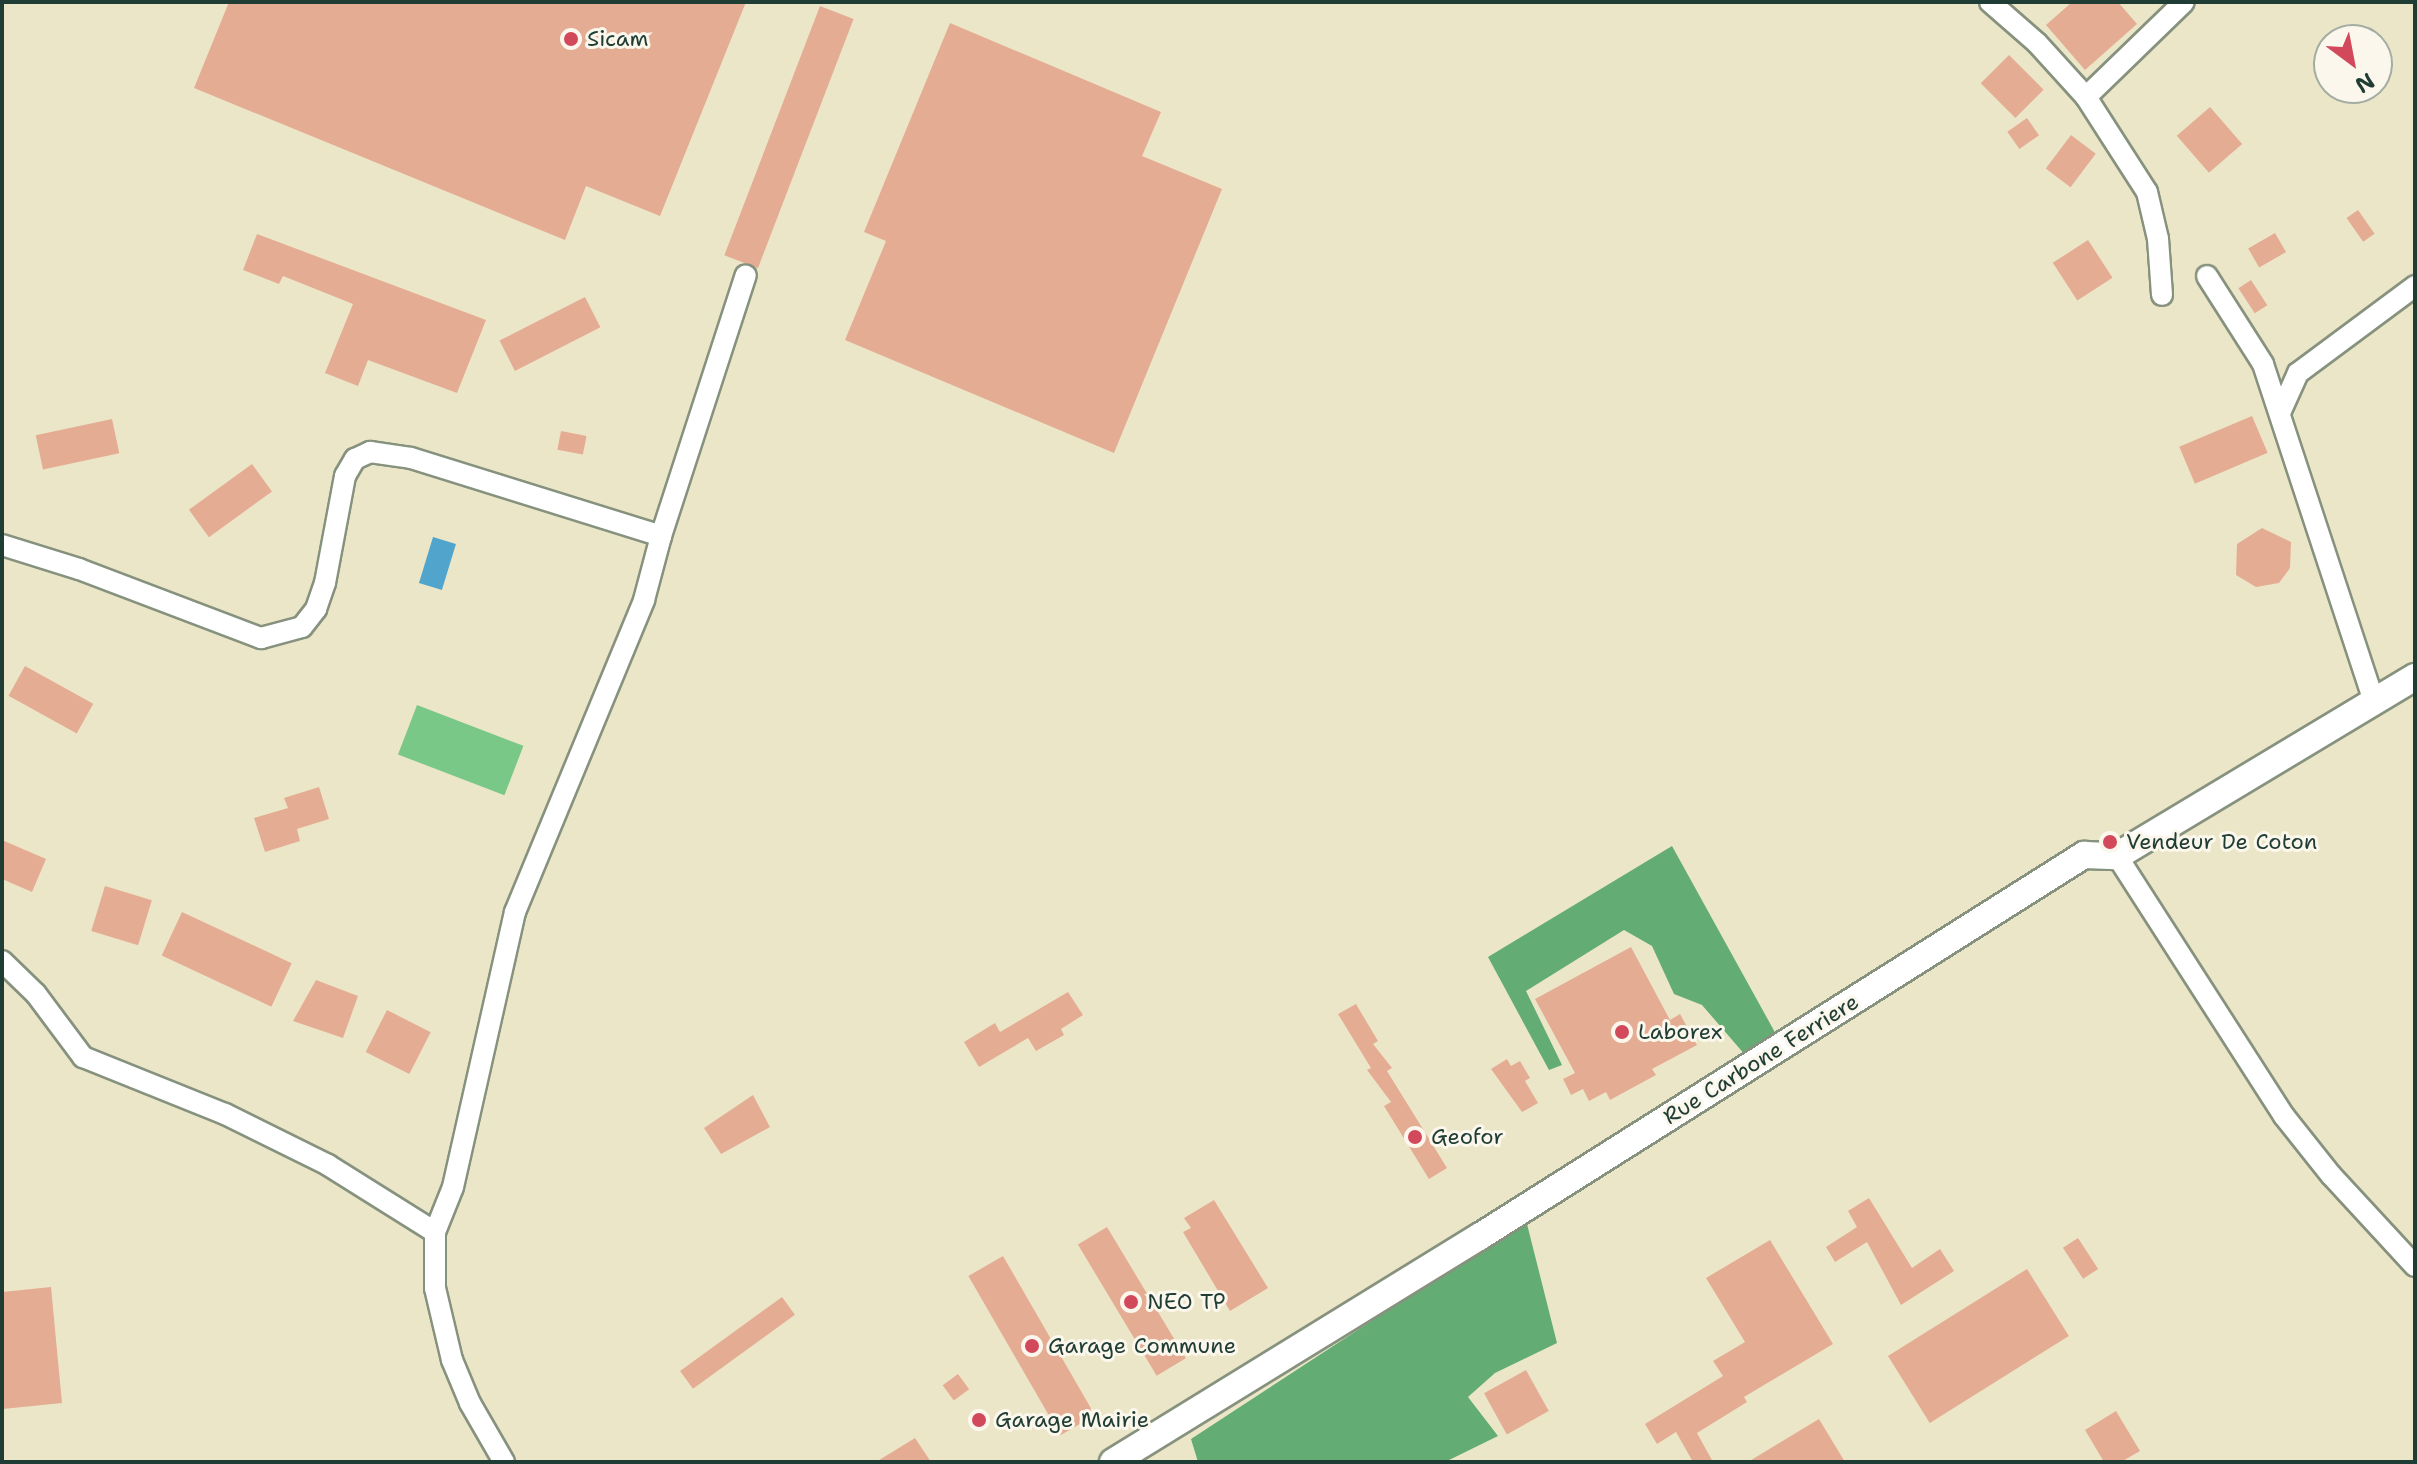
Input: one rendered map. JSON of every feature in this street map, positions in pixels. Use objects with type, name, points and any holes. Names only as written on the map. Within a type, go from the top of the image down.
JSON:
[{"type":"street","points":[[1990,2],[2037,43],[2086,97],[2147,192],[2158,239],[2162,295]]},
{"type":"street","points":[[2086,97],[2184,2]]},
{"type":"street","points":[[504,1462],[470,1403],[452,1360],[435,1288],[435,1232],[453,1187],[515,912],[644,600],[661,536],[746,275]]},
{"type":"street","points":[[2207,276],[2263,364],[2374,702]]},
{"type":"street","points":[[2280,413],[2298,373],[2415,286]]},
{"type":"street","points":[[2,545],[79,569],[261,638],[302,627],[316,609],[325,583],[345,476],[355,459],[370,452],[411,458],[661,536]]},
{"type":"street","name":"Rue Carbone Ferriere","points":[[1113,1462],[1492,1228],[2084,855],[2117,856],[2415,677]]},
{"type":"street","points":[[2117,856],[2284,1116],[2331,1175],[2415,1266]]},
{"type":"street","points":[[2,961],[36,994],[83,1057],[225,1114],[328,1165],[435,1232]]},
{"type":"green space","points":[[417,705],[523,746],[504,795],[398,754]]},
{"type":"green space","points":[[1672,846],[1777,1036],[1746,1056],[1702,1005],[1674,994],[1652,946],[1624,930],[1526,991],[1562,1065],[1549,1070],[1488,957]]},
{"type":"green space","points":[[1526,1220],[1557,1343],[1495,1373],[1468,1397],[1498,1436],[1445,1462],[1198,1462],[1191,1439]]},
{"type":"water","points":[[433,537],[456,544],[442,590],[419,583]]},
{"type":"building","points":[[229,2],[746,2],[660,216],[586,186],[565,240],[194,88]]},
{"type":"building","points":[[2072,2],[2118,2],[2137,24],[2085,70],[2046,25]]},
{"type":"building","points":[[820,6],[854,19],[758,268],[724,255]]},
{"type":"building","points":[[950,23],[1161,112],[1142,156],[1222,189],[1114,453],[845,340],[886,241],[864,232]]},
{"type":"building","points":[[2009,55],[2044,90],[2015,118],[1981,83]]},
{"type":"building","points":[[2210,107],[2242,144],[2209,173],[2177,136]]},
{"type":"building","points":[[2027,118],[2039,135],[2019,149],[2007,132]]},
{"type":"building","points":[[2071,135],[2096,154],[2070,187],[2046,169]]},
{"type":"building","points":[[2358,210],[2375,234],[2363,242],[2347,218]]},
{"type":"building","points":[[2275,233],[2286,252],[2259,268],[2248,249]]},
{"type":"building","points":[[257,234],[486,320],[457,393],[368,360],[358,386],[325,373],[353,304],[283,276],[279,284],[243,270]]},
{"type":"building","points":[[2088,240],[2113,278],[2077,301],[2053,263]]},
{"type":"building","points":[[2251,280],[2267,305],[2255,313],[2238,288]]},
{"type":"building","points":[[585,297],[600,327],[515,371],[499,341]]},
{"type":"building","points":[[2252,416],[2268,453],[2195,484],[2179,447]]},
{"type":"building","points":[[112,419],[119,453],[43,469],[36,435]]},
{"type":"building","points":[[561,431],[587,436],[583,455],[557,450]]},
{"type":"building","points":[[252,464],[272,492],[209,537],[189,510]]},
{"type":"building","points":[[2262,528],[2291,542],[2290,568],[2279,583],[2256,587],[2236,575],[2237,544]]},
{"type":"building","points":[[25,666],[93,704],[77,734],[9,696]]},
{"type":"building","points":[[319,787],[329,819],[297,829],[300,841],[265,852],[254,818],[288,808],[284,798]]},
{"type":"building","points":[[2,840],[46,859],[32,892],[2,879]]},
{"type":"building","points":[[105,886],[152,900],[138,945],[91,931]]},
{"type":"building","points":[[182,912],[292,963],[271,1007],[162,956]]},
{"type":"building","name":"Laborex","points":[[1631,947],[1670,1020],[1680,1014],[1697,1045],[1652,1069],[1656,1075],[1610,1100],[1606,1092],[1589,1101],[1583,1089],[1571,1095],[1563,1079],[1575,1073],[1535,999]]},
{"type":"building","points":[[316,980],[358,996],[343,1038],[293,1021]]},
{"type":"building","points":[[1068,992],[1083,1015],[1061,1029],[1064,1035],[1036,1051],[1028,1038],[979,1067],[964,1042],[995,1023],[1000,1032]]},
{"type":"building","points":[[1356,1004],[1378,1041],[1373,1044],[1392,1068],[1387,1071],[1447,1168],[1429,1179],[1384,1106],[1391,1102],[1367,1070],[1371,1068],[1338,1014]]},
{"type":"building","points":[[387,1010],[431,1032],[409,1074],[366,1052]]},
{"type":"building","points":[[1507,1059],[1511,1066],[1520,1061],[1530,1078],[1525,1081],[1538,1103],[1522,1112],[1491,1069]]},
{"type":"building","points":[[753,1095],[770,1127],[721,1154],[704,1128]]},
{"type":"building","points":[[1869,1198],[1912,1268],[1940,1249],[1954,1271],[1901,1305],[1867,1242],[1835,1262],[1826,1247],[1857,1227],[1848,1211]]},
{"type":"building","points":[[1214,1200],[1268,1288],[1230,1311],[1183,1232],[1191,1228],[1184,1218]]},
{"type":"building","name":"NEO TP","points":[[1107,1227],[1186,1358],[1157,1376],[1078,1245]]},
{"type":"building","points":[[2078,1238],[2098,1269],[2083,1279],[2063,1248]]},
{"type":"building","points":[[1770,1240],[1833,1344],[1744,1397],[1747,1402],[1697,1433],[1713,1462],[1693,1462],[1676,1432],[1657,1444],[1645,1424],[1723,1376],[1713,1361],[1745,1342],[1706,1278]]},
{"type":"building","name":"Garage Commune","points":[[1003,1256],[1095,1415],[1060,1435],[968,1276]]},
{"type":"building","points":[[2027,1269],[2069,1336],[1930,1423],[1888,1356]]},
{"type":"building","points":[[51,1287],[62,1403],[3,1409],[2,1292]]},
{"type":"building","points":[[782,1297],[795,1315],[693,1389],[680,1371]]},
{"type":"building","points":[[1526,1370],[1549,1411],[1507,1434],[1484,1393]]},
{"type":"building","points":[[958,1374],[969,1389],[954,1401],[943,1385]]},
{"type":"building","points":[[2116,1411],[2140,1451],[2121,1462],[2104,1462],[2085,1430]]},
{"type":"building","points":[[1819,1419],[1845,1462],[1748,1462]]},
{"type":"building","points":[[915,1438],[931,1462],[876,1462]]},
{"type":"place","name":"Sicam","points":[[571,39]]},
{"type":"place","name":"Vendeur De Coton","points":[[2110,842]]},
{"type":"place","name":"Laborex","points":[[1622,1032]]},
{"type":"place","name":"Geofor","points":[[1415,1137]]},
{"type":"place","name":"NEO TP","points":[[1131,1302]]},
{"type":"place","name":"Garage Commune","points":[[1032,1346]]},
{"type":"place","name":"Garage Mairie","points":[[979,1420]]}]
